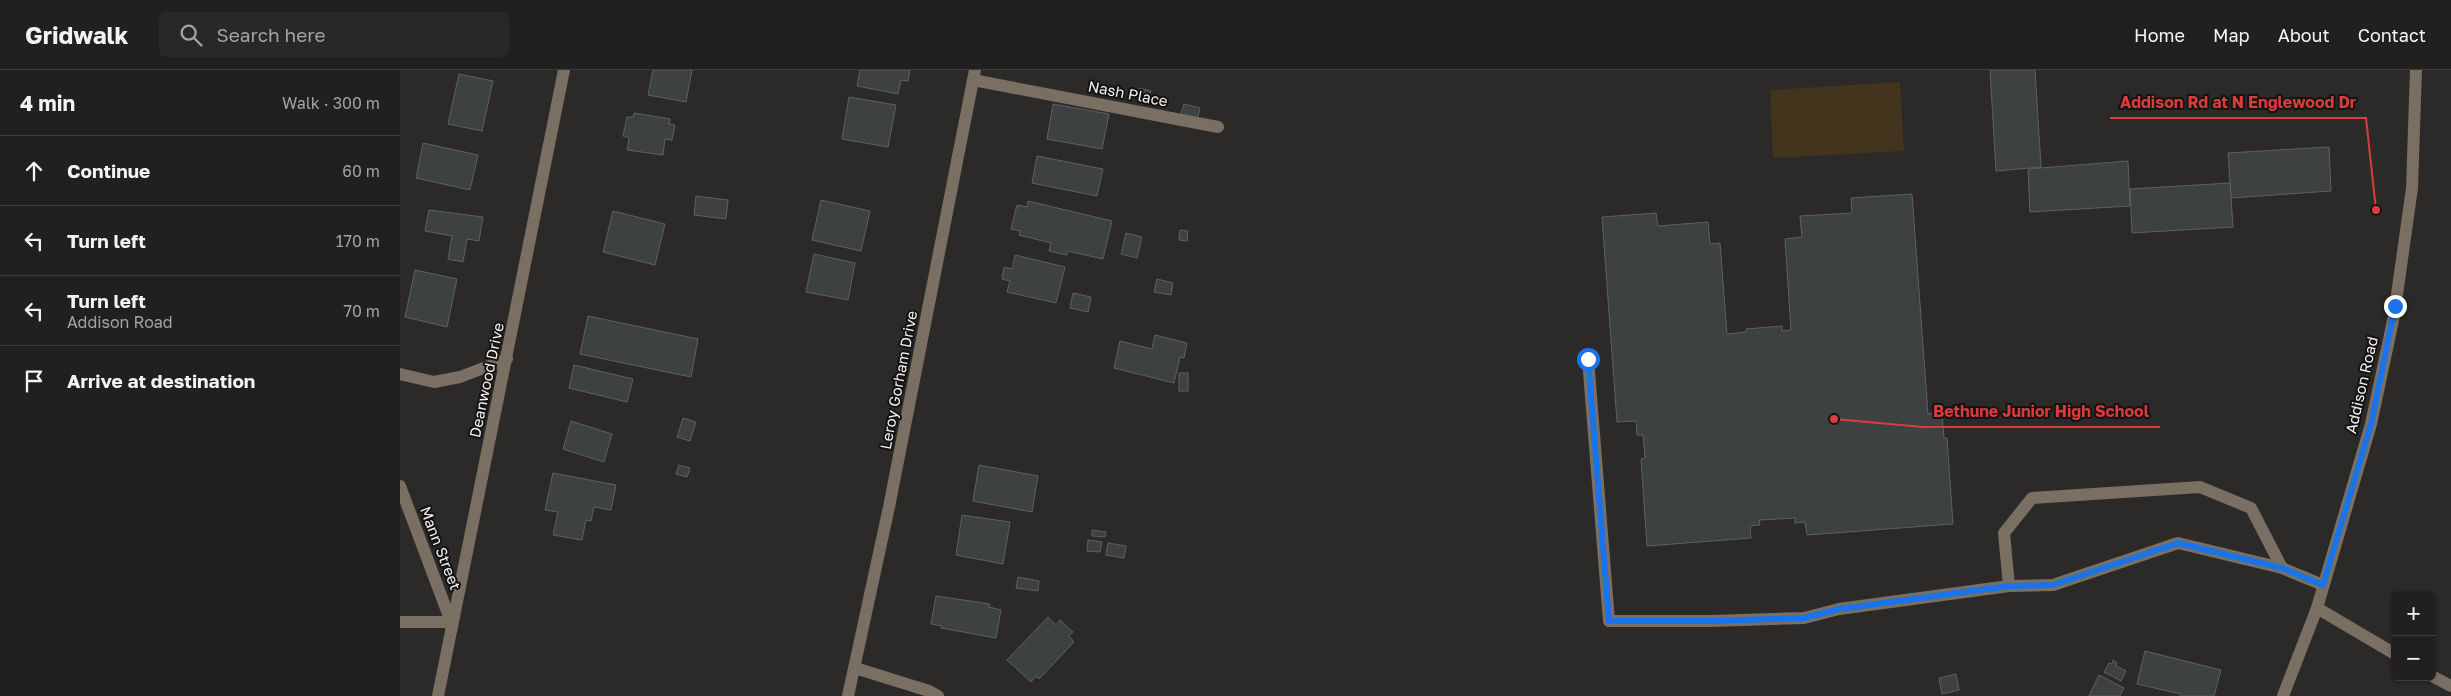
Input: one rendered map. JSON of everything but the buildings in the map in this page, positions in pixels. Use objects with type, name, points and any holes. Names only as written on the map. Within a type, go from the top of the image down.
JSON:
[{"type":"street","name":"Deanwood Drive","points":[[438,696],[564,70]]},
{"type":"street","name":"Addison Road","points":[[2283,696],[2317,608],[2371,424],[2394,316],[2412,188],[2416,70]]},
{"type":"street","name":"Nash Place","points":[[974,75],[1218,127]]},
{"type":"street","name":"Leroy Gorham Drive","points":[[848,696],[974,75]]},
{"type":"street","points":[[400,374],[434,382],[460,377],[507,359]]},
{"type":"street","points":[[1588,359],[1609,621],[1712,621],[1804,618],[1839,609],[2009,586],[2053,585],[2178,543],[2282,568],[2323,585]]},
{"type":"street","name":"Mann Street","points":[[400,486],[452,622]]},
{"type":"street","points":[[2009,586],[2004,533],[2032,498],[2200,487],[2252,508],[2282,568]]},
{"type":"street","points":[[2317,608],[2391,652]]},
{"type":"street","points":[[400,622],[452,622]]},
{"type":"street","points":[[855,668],[929,691],[938,696]]},
{"type":"street","points":[[2436,678],[2451,686]]},
{"type":"shaded area","points":[[1900,82],[1904,151],[1773,158],[1770,90]]},
{"type":"place","name":"Addison Rd at N Englewood Dr","points":[[2376,210]]},
{"type":"place","name":"Bethune Junior High School","points":[[1834,419]]},
{"type":"route","points":[[1588,359],[1609,621],[1712,621],[1804,618],[1839,609],[2009,586],[2053,585],[2178,543],[2282,568],[2323,585],[2371,424],[2395,306]]}]
